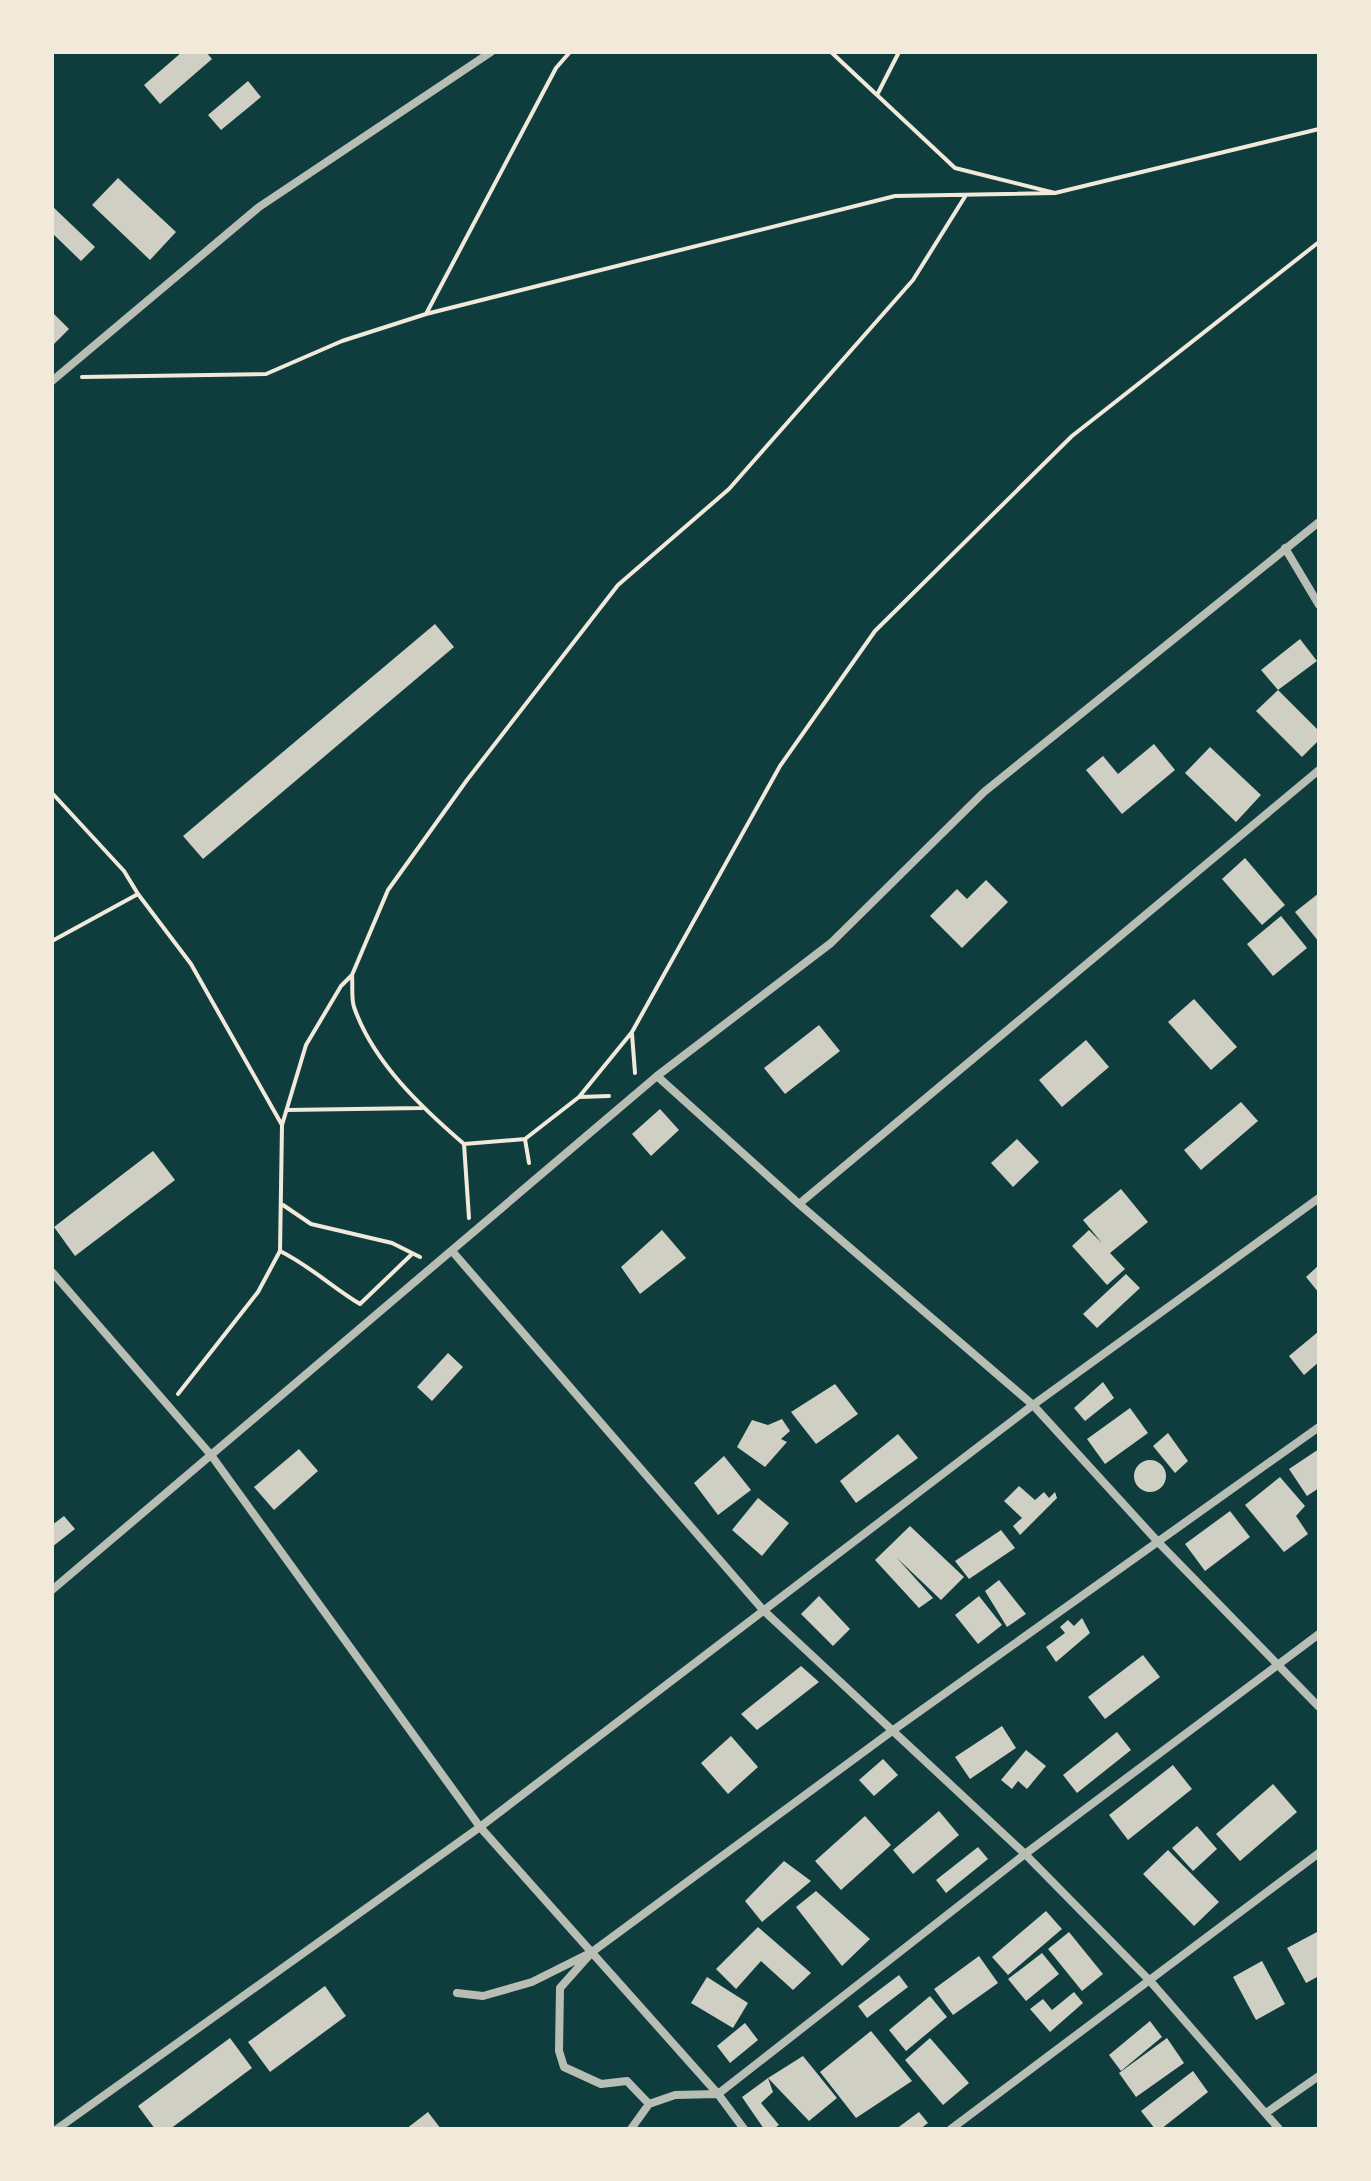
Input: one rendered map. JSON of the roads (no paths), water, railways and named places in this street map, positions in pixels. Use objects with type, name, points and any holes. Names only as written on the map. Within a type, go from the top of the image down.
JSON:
[{"type":"street","points":[[54,379],[259,207],[491,52]]},
{"type":"street","points":[[52,1590],[657,1076],[831,943],[984,792],[1319,522]]},
{"type":"street","points":[[1285,548],[1319,605]]},
{"type":"street","points":[[799,1204],[1319,770]]},
{"type":"street","points":[[657,1076],[799,1204],[1033,1405],[1159,1543],[1319,1707]]},
{"type":"street","points":[[57,2129],[480,1827],[1033,1405],[1319,1198]]},
{"type":"street","points":[[452,1251],[763,1610],[1025,1854],[1151,1982],[1279,2129]]},
{"type":"street","points":[[52,1274],[211,1455],[480,1827],[718,2094],[744,2129]]},
{"type":"street","points":[[457,1993],[483,1996],[532,1982],[592,1952],[892,1731],[1319,1427]]},
{"type":"street","points":[[631,2129],[649,2104],[675,2095],[718,2094],[1025,1854],[1319,1634]]},
{"type":"street","points":[[951,2129],[1151,1982],[1319,1853]]},
{"type":"street","points":[[592,1952],[560,1988],[561,2059],[564,2067],[601,2084],[627,2081],[649,2104]]},
{"type":"street","points":[[1266,2113],[1319,2076]]}]
